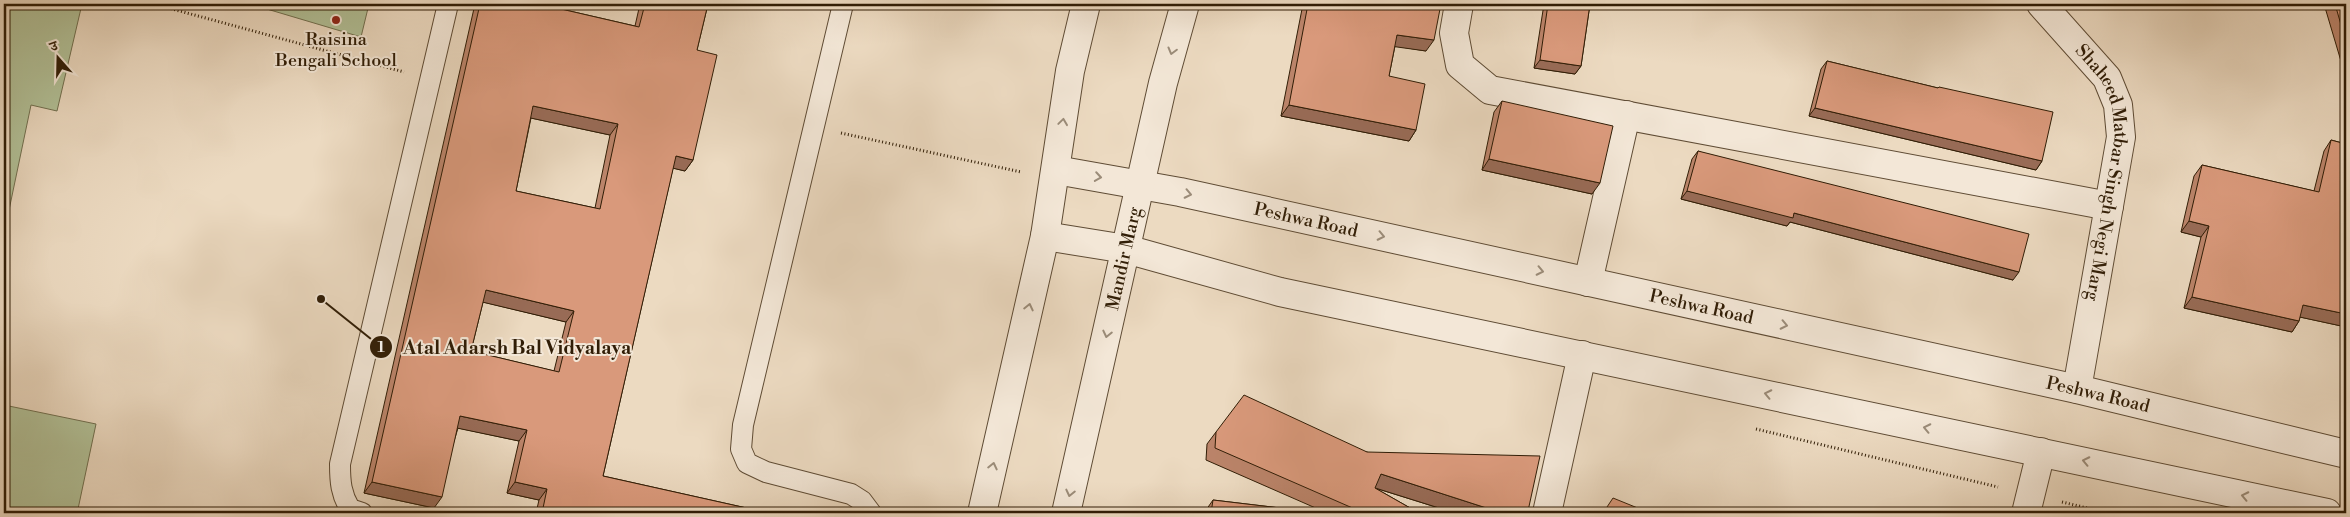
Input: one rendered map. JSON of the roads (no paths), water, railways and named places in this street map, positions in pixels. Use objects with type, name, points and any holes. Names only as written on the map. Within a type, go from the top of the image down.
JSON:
[{"type":"street","points":[[982,513],[1044,236],[1056,170],[1070,70],[1086,4]]},
{"type":"street","name":"Mandir Marg","points":[[1066,513],[1164,83],[1185,4]]},
{"type":"street","points":[[1459,4],[1454,34],[1460,64],[1490,90],[2109,206]]},
{"type":"street","name":"Shaheed Matbar Singh Negi Marg","points":[[2041,4],[2107,78],[2118,105],[2121,137],[2077,389]]},
{"type":"street","points":[[1588,282],[1626,115]]},
{"type":"street","name":"Peshwa Road","points":[[1056,170],[1141,184],[2077,389],[2346,454]]},
{"type":"street","points":[[1044,236],[1126,249],[1280,292],[2327,513]]},
{"type":"street","points":[[1547,513],[1582,355]]},
{"type":"street","points":[[2026,513],[2040,452]]},
{"type":"lane","points":[[362,513],[350,509],[344,500],[340,487],[340,464],[448,4]]},
{"type":"lane","points":[[843,4],[742,425],[741,449],[747,463],[766,472],[851,494],[862,501],[871,513]]},
{"type":"place","name":"Raisina Bengali School","points":[[336,20]]},
{"type":"place","name":"Atal Adarsh Bal Vidyalaya","points":[[321,299]]}]
